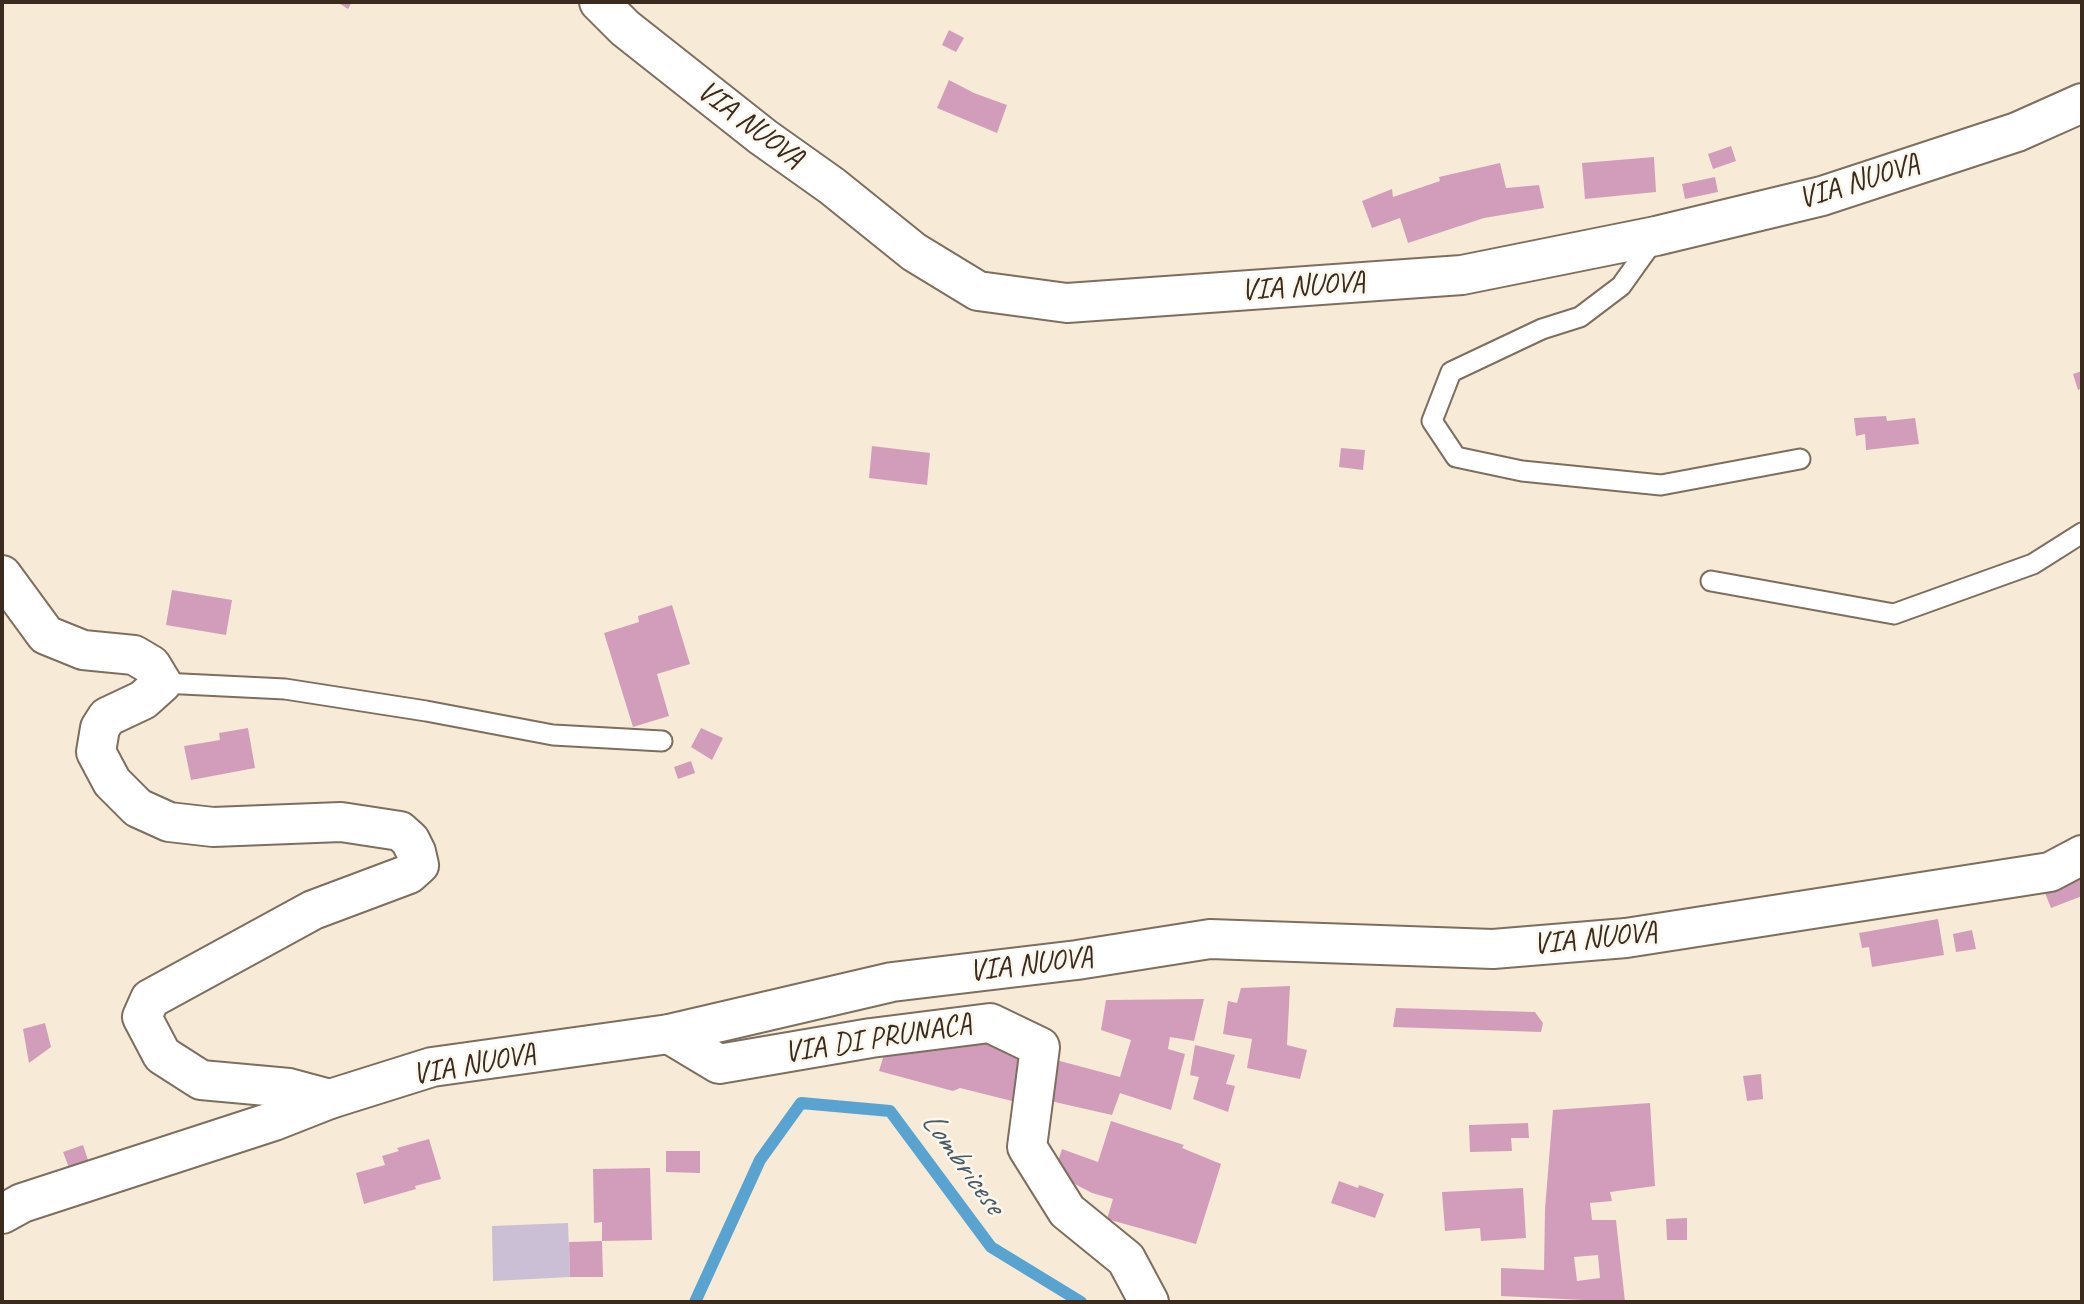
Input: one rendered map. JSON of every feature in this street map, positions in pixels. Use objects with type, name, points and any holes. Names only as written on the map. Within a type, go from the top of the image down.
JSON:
[{"type":"street","name":"VIA NUOVA","points":[[599,2],[625,28],[914,252],[978,292],[1067,303],[1462,275],[1656,236],[1822,196],[2017,132],[2082,103]]},
{"type":"street","points":[[2,575],[46,635],[83,650],[134,655],[151,664],[162,683],[143,700],[107,717],[100,728],[96,752],[112,782],[138,807],[169,822],[213,827],[341,822],[400,831],[410,840],[419,865],[409,874],[313,909],[150,999],[142,1017],[162,1055],[201,1080],[289,1088],[330,1099]]},
{"type":"street","name":"VIA NUOVA","points":[[5,1205],[22,1203],[274,1121],[330,1099],[432,1068],[669,1034],[892,982],[1077,960],[1210,939],[1493,948],[1626,938],[2050,873],[2082,855]]},
{"type":"street","name":"VIA DI PRUNACA","points":[[669,1034],[719,1064],[871,1038],[990,1023],[1040,1047],[1027,1147],[1067,1211],[1126,1259],[1149,1302]]},
{"type":"lane","points":[[1656,236],[1621,286],[1580,317],[1542,328],[1451,372],[1432,421],[1456,457],[1522,471],[1605,480],[1661,485],[1800,458]]},
{"type":"lane","points":[[1711,581],[1894,614],[2033,564],[2082,533]]},
{"type":"lane","points":[[162,683],[285,689],[426,711],[553,735],[662,741]]},
{"type":"shaded area","points":[[568,1223],[570,1277],[493,1281],[492,1226]]},
{"type":"building","points":[[337,2],[352,2],[348,9]]},
{"type":"building","points":[[949,30],[964,38],[956,52],[942,45]]},
{"type":"building","points":[[949,80],[1007,105],[997,133],[937,108]]},
{"type":"building","points":[[1731,146],[1736,161],[1713,169],[1708,154]]},
{"type":"building","points":[[1654,157],[1656,192],[1585,199],[1582,163]]},
{"type":"building","points":[[1500,163],[1506,188],[1539,185],[1544,208],[1484,218],[1408,243],[1400,218],[1372,228],[1362,201],[1392,189],[1393,197],[1440,181],[1439,177]]},
{"type":"building","points":[[1715,177],[1718,192],[1685,199],[1682,184]]},
{"type":"building","points":[[2082,371],[2082,388],[2078,390],[2073,374]]},
{"type":"building","points":[[1886,416],[1887,421],[1915,418],[1919,444],[1866,450],[1865,434],[1856,436],[1854,418]]},
{"type":"building","points":[[872,446],[930,453],[927,485],[869,478]]},
{"type":"building","points":[[1341,448],[1365,450],[1363,470],[1339,467]]},
{"type":"building","points":[[172,590],[232,600],[226,635],[166,625]]},
{"type":"building","points":[[672,605],[690,664],[657,674],[669,716],[633,727],[604,633],[639,622],[638,616]]},
{"type":"building","points":[[248,728],[255,768],[191,780],[184,746],[220,740],[219,733]]},
{"type":"building","points":[[701,728],[723,738],[712,760],[691,747]]},
{"type":"building","points":[[691,761],[695,773],[678,779],[674,767]]},
{"type":"building","points":[[2082,878],[2082,896],[2051,908],[2045,893]]},
{"type":"building","points":[[1938,919],[1944,955],[1872,967],[1869,947],[1862,948],[1859,933]]},
{"type":"building","points":[[1972,930],[1976,949],[1956,952],[1953,934]]},
{"type":"building","points":[[1290,986],[1287,1045],[1307,1050],[1300,1079],[1247,1068],[1252,1039],[1223,1034],[1228,1001],[1237,1003],[1241,988]]},
{"type":"building","points":[[1204,999],[1194,1041],[1170,1037],[1168,1049],[1185,1054],[1171,1110],[1120,1093],[1112,1115],[1046,1100],[1056,1060],[1120,1077],[1131,1040],[1101,1030],[1106,1000]]},
{"type":"building","points":[[1396,1008],[1535,1012],[1543,1023],[1541,1032],[1393,1027]]},
{"type":"building","points":[[45,1023],[51,1047],[29,1063],[23,1029]]},
{"type":"building","points":[[892,1028],[974,1038],[1018,1050],[1033,1063],[1024,1104],[960,1088],[953,1091],[879,1071]]},
{"type":"building","points":[[1195,1045],[1235,1055],[1226,1084],[1235,1086],[1228,1112],[1193,1099],[1199,1077],[1190,1075]]},
{"type":"building","points":[[1761,1074],[1763,1099],[1747,1101],[1743,1076]]},
{"type":"building","points":[[1650,1103],[1655,1186],[1610,1192],[1612,1201],[1590,1203],[1592,1220],[1616,1220],[1625,1302],[1501,1296],[1501,1268],[1544,1270],[1545,1209],[1553,1110]],"holes":[[[1598,1255],[1600,1278],[1577,1281],[1574,1257]]]},
{"type":"building","points":[[1111,1121],[1184,1145],[1182,1148],[1221,1164],[1196,1244],[1107,1219],[1113,1199],[1092,1193],[1054,1173],[1062,1149],[1098,1162]]},
{"type":"building","points":[[1528,1123],[1529,1138],[1511,1138],[1512,1151],[1470,1152],[1469,1125]]},
{"type":"building","points":[[429,1139],[441,1179],[364,1204],[356,1173],[385,1165],[382,1156],[399,1151],[397,1148]]},
{"type":"building","points":[[83,1145],[90,1166],[71,1173],[63,1152]]},
{"type":"building","points":[[666,1151],[700,1151],[700,1173],[666,1172]]},
{"type":"building","points":[[650,1168],[652,1240],[602,1241],[602,1222],[594,1223],[593,1169]]},
{"type":"building","points":[[1339,1181],[1384,1194],[1375,1218],[1331,1203]]},
{"type":"building","points":[[1523,1188],[1526,1238],[1481,1241],[1480,1228],[1445,1231],[1442,1192]]},
{"type":"building","points":[[1687,1218],[1687,1240],[1667,1240],[1666,1219]]},
{"type":"building","points":[[602,1241],[603,1277],[570,1277],[569,1242]]},
{"type":"waterway","name":"Lombricese","points":[[695,1302],[760,1160],[801,1103],[890,1111],[991,1247],[1081,1302]]}]
